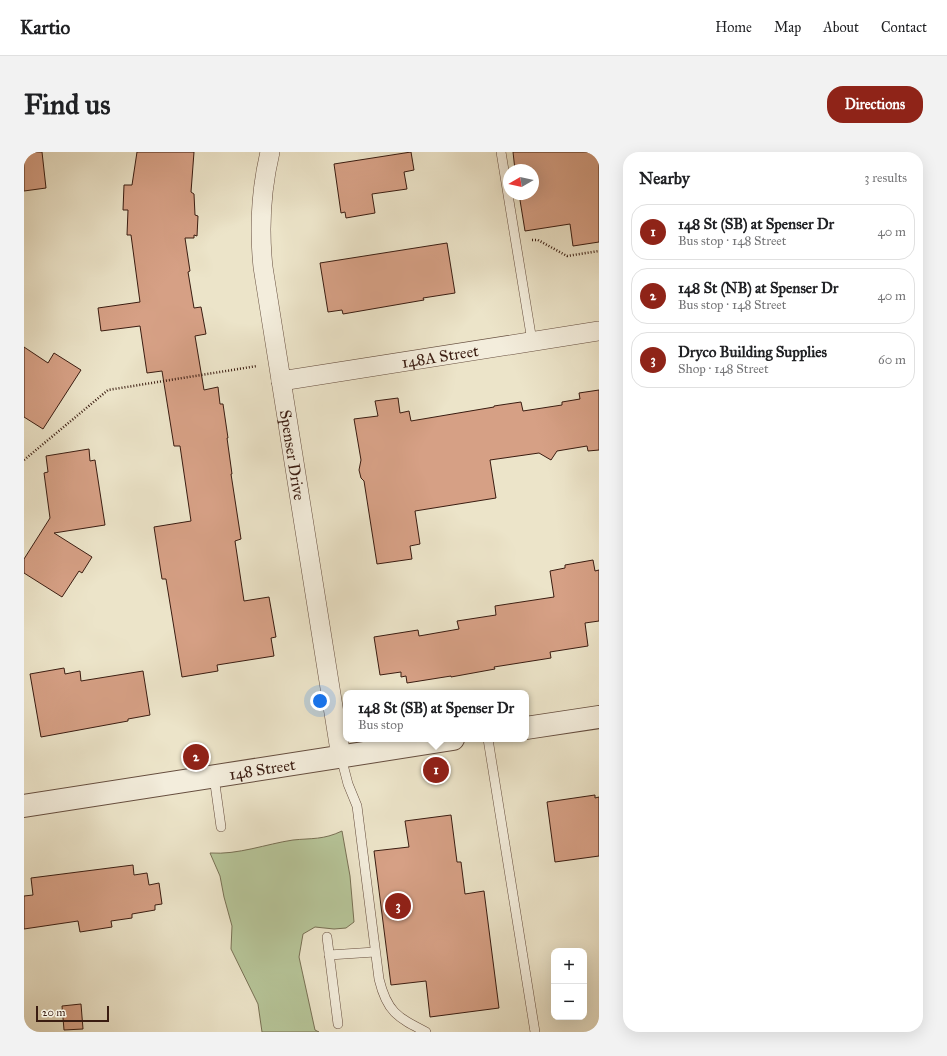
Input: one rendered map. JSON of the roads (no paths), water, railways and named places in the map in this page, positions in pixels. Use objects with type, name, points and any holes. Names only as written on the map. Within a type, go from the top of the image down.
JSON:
[{"type":"street","name":"Spenser Drive","points":[[270,152],[267,163],[262,205],[261,247],[263,267],[341,757]]},
{"type":"street","name":"148A Street","points":[[281,381],[599,331]]},
{"type":"street","points":[[529,728],[599,717]]},
{"type":"street","name":"148 Street","points":[[24,806],[434,742]]},
{"type":"lane","points":[[501,152],[532,341]]},
{"type":"lane","points":[[488,742],[535,1032]]},
{"type":"lane","points":[[341,757],[348,784],[357,806],[375,952],[382,993],[392,1011],[406,1022],[426,1032]]},
{"type":"lane","points":[[214,776],[221,827]]},
{"type":"lane","points":[[327,937],[338,1024]]},
{"type":"lane","points":[[330,954],[375,952]]},
{"type":"place","name":"148 St (NB) at Spenser Dr","points":[[196,757]]},
{"type":"place","name":"148 St (SB) at Spenser Dr","points":[[436,770]]},
{"type":"place","name":"Dryco Building Supplies","points":[[398,906]]}]
